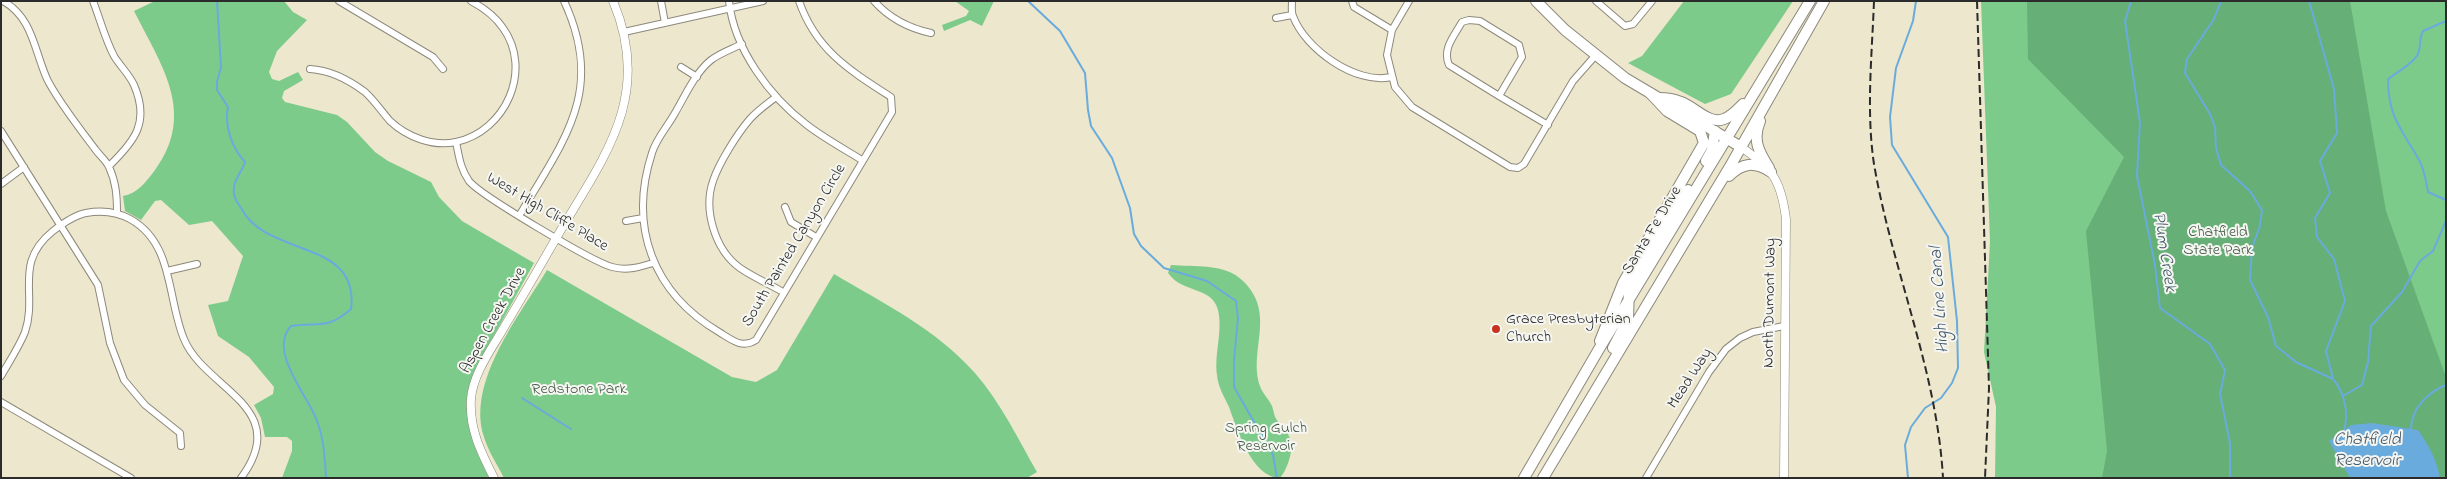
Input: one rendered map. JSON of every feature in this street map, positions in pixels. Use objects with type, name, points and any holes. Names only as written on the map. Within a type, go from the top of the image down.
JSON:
[{"type":"main road","points":[[1536,1],[1595,56],[1654,95],[1741,147]]},
{"type":"main road","name":"Santa Fe Drive","points":[[1524,478],[1599,349],[1810,1]]},
{"type":"main road","name":"Santa Fe Drive","points":[[1543,478],[1717,188],[1824,1]]},
{"type":"main road","points":[[1654,95],[1683,102],[1708,118],[1719,120],[1730,115],[1753,95]]},
{"type":"main road","points":[[1599,349],[1600,337],[1619,291],[1704,143],[1700,131],[1667,110],[1654,95]]},
{"type":"main road","points":[[1768,100],[1756,138],[1759,152],[1771,171]]},
{"type":"main road","points":[[1537,478],[1624,329],[1628,319],[1629,287],[1709,156],[1715,131]]},
{"type":"main road","points":[[1717,188],[1736,169],[1746,164],[1757,165],[1771,171]]},
{"type":"street","points":[[3,1],[22,17],[31,30],[48,79],[96,151],[109,166],[116,190],[117,212]]},
{"type":"street","points":[[93,1],[114,55],[134,84],[141,107],[140,125],[130,146],[109,166]]},
{"type":"street","points":[[339,1],[433,57],[443,69]]},
{"type":"street","points":[[310,69],[326,70],[365,92],[392,122],[410,135],[435,143],[456,142],[475,134],[498,117],[507,103],[516,75],[515,58],[504,29],[494,18],[471,1]]},
{"type":"street","points":[[519,216],[565,138],[576,112],[579,98],[581,54],[564,1]]},
{"type":"street","name":"Aspen Creek Drive","points":[[494,478],[475,440],[472,420],[473,384],[556,237],[606,156],[618,130],[626,90],[627,68],[624,32],[613,1]]},
{"type":"street","points":[[661,1],[665,23]]},
{"type":"street","points":[[624,32],[729,5],[764,1]]},
{"type":"street","name":"South Painted Canyon Circle","points":[[742,44],[711,60],[697,77],[652,151],[644,190],[643,218],[645,234],[653,263],[666,285],[686,307],[712,327],[741,344],[749,345],[756,340],[892,112],[891,97],[846,68],[826,49],[806,21],[799,1]]},
{"type":"street","points":[[874,1],[886,14],[912,29],[931,33]]},
{"type":"street","points":[[1292,1],[1292,15],[1302,35],[1321,53],[1362,76],[1383,79],[1391,77]]},
{"type":"street","points":[[1352,1],[1354,7],[1392,30]]},
{"type":"street","points":[[1408,1],[1392,30],[1387,55],[1391,77],[1398,91],[1412,107],[1510,167],[1518,168],[1524,164],[1573,81],[1595,56]]},
{"type":"street","points":[[1596,1],[1625,26],[1633,24],[1652,1]]},
{"type":"street","points":[[729,5],[742,44],[756,70],[776,97],[806,125],[862,160]]},
{"type":"street","points":[[1276,18],[1292,15]]},
{"type":"street","points":[[1499,96],[1522,58],[1519,45],[1480,21],[1462,22],[1447,48],[1446,58],[1449,65],[1499,96],[1548,125]]},
{"type":"street","points":[[681,67],[697,77]]},
{"type":"street","points":[[776,97],[750,119],[726,155],[712,182],[710,212],[715,235],[727,255],[739,267],[783,292]]},
{"type":"street","points":[[1,130],[98,285],[110,343],[124,380],[145,404],[180,433],[181,446]]},
{"type":"street","name":"West High Cliffe Place","points":[[456,142],[460,164],[470,182],[519,216],[611,267],[635,269],[653,263]]},
{"type":"street","points":[[1741,147],[1771,171]]},
{"type":"street","points":[[1,184],[24,166]]},
{"type":"street","name":"North Dumont Way","points":[[1771,171],[1781,188],[1786,219],[1784,478]]},
{"type":"street","points":[[785,207],[791,222],[816,237]]},
{"type":"street","points":[[1,376],[25,332],[28,308],[28,283],[32,258],[43,240],[61,225],[85,213],[117,212],[142,226],[156,245],[167,271],[183,339],[194,359],[247,406],[258,433],[253,460],[241,478]]},
{"type":"street","points":[[626,221],[643,218]]},
{"type":"street","points":[[167,271],[197,264]]},
{"type":"street","name":"Mead Way","points":[[1646,478],[1709,372],[1726,349],[1740,338],[1753,332],[1784,326]]},
{"type":"street","points":[[1,402],[131,478]]},
{"type":"green space","points":[[155,1],[284,1],[293,12],[307,20],[277,51],[269,72],[272,79],[279,81],[298,72],[303,80],[284,91],[282,98],[285,102],[337,115],[347,122],[375,152],[388,161],[431,182],[439,197],[462,221],[534,263],[474,372],[470,388],[468,414],[470,426],[477,451],[490,478],[282,478],[292,451],[292,441],[287,437],[265,437],[261,418],[254,405],[273,394],[274,387],[249,357],[218,336],[208,305],[228,301],[243,256],[212,221],[189,225],[161,200],[155,201],[141,220],[125,211],[123,196],[137,190],[155,170],[167,149],[173,129],[174,109],[164,70],[134,11]]},
{"type":"green space","points":[[955,1],[994,1],[982,26],[970,20],[944,31],[942,25],[966,16],[969,11]]},
{"type":"green space","points":[[1684,1],[1793,1],[1731,94],[1705,104],[1628,63],[1642,56]]},
{"type":"green space","name":"Chatfield State Park","points":[[1981,1],[2446,1],[2446,478],[1995,478],[1996,407],[1984,352],[1990,242]]},
{"type":"green space","name":"Chatfield State Park","points":[[2027,1],[2350,1],[2386,211],[2446,377],[2446,478],[2102,478],[2107,451],[2086,231],[2124,157],[2028,59]]},
{"type":"green space","name":"Spring Gulch Reservoir","points":[[1171,265],[1209,267],[1228,271],[1243,281],[1253,294],[1258,306],[1260,319],[1257,373],[1260,386],[1272,406],[1275,417],[1291,442],[1289,461],[1280,478],[1270,476],[1261,470],[1247,451],[1220,387],[1216,367],[1219,318],[1215,302],[1203,293],[1174,280],[1168,273]]},
{"type":"green space","name":"Redstone Park","points":[[547,270],[732,377],[756,382],[777,370],[834,274],[890,306],[926,330],[959,357],[992,395],[1037,472],[1027,478],[504,478],[484,437],[480,416],[482,394],[489,372],[510,328]]},
{"type":"water","name":"Chatfield Reservoir","points":[[2372,423],[2418,430],[2432,452],[2440,478],[2350,478],[2329,441],[2351,425]]},
{"type":"waterway","points":[[217,1],[221,67],[217,90],[228,107],[227,122],[230,136],[236,150],[245,162],[234,185],[236,200],[253,224],[270,235],[327,259],[341,270],[350,286],[351,309],[343,316],[329,323],[291,326],[285,336],[284,348],[287,361],[292,374],[313,411],[319,428],[324,449],[326,478]]},
{"type":"waterway","points":[[1028,1],[1060,31],[1085,73],[1091,126],[1112,158],[1130,208],[1134,234],[1141,246],[1164,268],[1207,281],[1236,301],[1238,318],[1234,360],[1234,387],[1273,455],[1277,478]]},
{"type":"waterway","name":"High Line Canal","points":[[1908,478],[1905,445],[1911,427],[1925,408],[1941,398],[1952,383],[1958,368],[1957,321],[1948,237],[1892,145],[1890,117],[1896,68],[1913,21],[1916,1]]},
{"type":"waterway","name":"Plum Creek","points":[[2131,1],[2125,21],[2140,123],[2137,176],[2155,265],[2160,308],[2210,344],[2225,370],[2220,394],[2230,443],[2230,478]]},
{"type":"waterway","name":"Plum Creek","points":[[2221,1],[2214,19],[2187,59],[2185,73],[2210,114],[2215,127],[2216,148],[2221,165],[2250,191],[2262,210],[2260,226],[2252,248],[2250,280],[2268,317],[2276,346],[2296,362],[2333,379],[2345,404],[2346,418],[2344,431]]},
{"type":"waterway","name":"Plum Creek","points":[[2309,1],[2334,89],[2337,133],[2320,161],[2330,193],[2315,218],[2317,237],[2334,259],[2345,301],[2326,351],[2333,379]]},
{"type":"waterway","name":"Plum Creek","points":[[2446,21],[2423,31],[2416,58],[2388,79],[2394,114],[2422,166],[2428,192],[2446,200]]},
{"type":"waterway","name":"Plum Creek","points":[[2343,396],[2362,385],[2368,362],[2371,326],[2402,292],[2420,261],[2433,251],[2446,221]]},
{"type":"waterway","name":"Plum Creek","points":[[2411,429],[2417,408],[2433,392],[2446,385]]},
{"type":"waterway","points":[[522,398],[571,429]]},
{"type":"railway","points":[[1874,1],[1870,103],[1874,164],[1882,203],[1932,398],[1943,478]]},
{"type":"railway","points":[[1977,1],[1989,388],[1985,478]]},
{"type":"place","name":"Grace Presbyterian Church","points":[[1496,329]]}]
